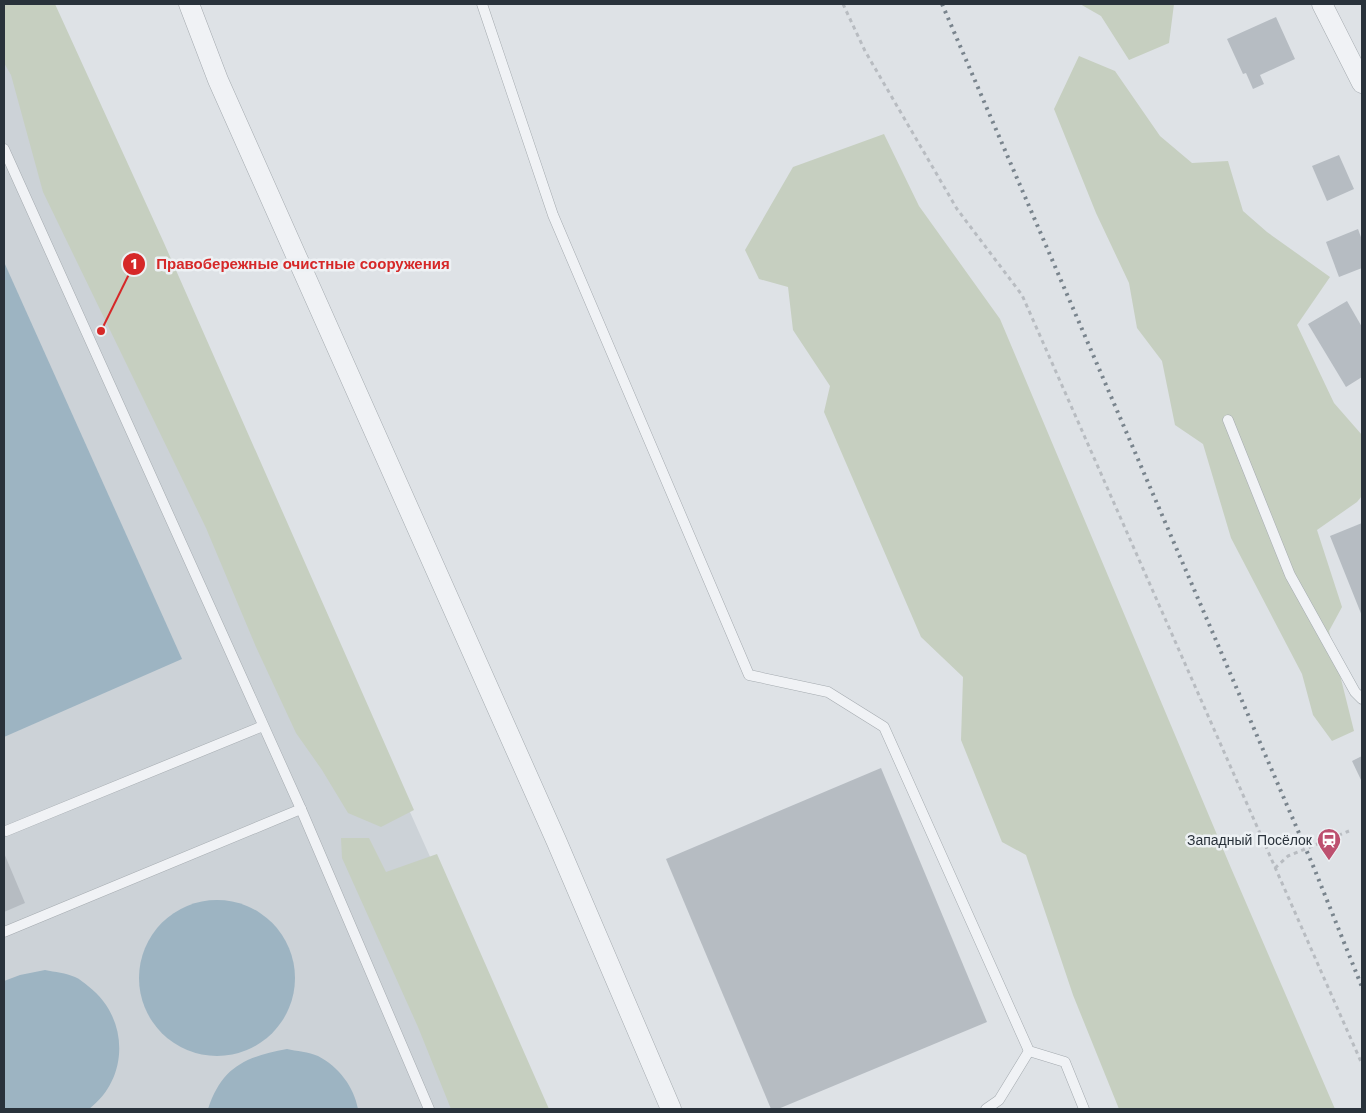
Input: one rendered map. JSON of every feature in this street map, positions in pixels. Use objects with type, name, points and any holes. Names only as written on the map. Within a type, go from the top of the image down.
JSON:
[{"type":"street","points":[[189,4],[218,80],[556,840],[671,1109]]},
{"type":"street","points":[[1322,4],[1362,83]]},
{"type":"lane","points":[[482,4],[553,216],[749,675],[828,692],[884,726],[1029,1051],[1065,1062],[1084,1109]]},
{"type":"lane","points":[[4,149],[301,809],[429,1109]]},
{"type":"lane","points":[[1228,420],[1290,575],[1355,692],[1362,700]]},
{"type":"lane","points":[[6,830],[263,726]]},
{"type":"lane","points":[[4,932],[301,809]]},
{"type":"lane","points":[[986,1109],[999,1100],[1029,1051]]},
{"type":"path","points":[[843,4],[865,52],[957,208],[1022,295],[1362,1064]]},
{"type":"path","points":[[1275,868],[1288,856],[1350,831]]},
{"type":"shaded area","points":[[4,4],[54,4],[341,658],[543,1109],[4,1109]]},
{"type":"green space","points":[[4,4],[55,4],[164,243],[414,810],[381,827],[348,813],[322,770],[296,733],[256,647],[206,528],[43,192],[11,75],[4,63]]},
{"type":"green space","points":[[1080,4],[1174,4],[1169,43],[1129,60],[1101,16]]},
{"type":"green space","points":[[1079,56],[1115,71],[1160,136],[1192,163],[1228,161],[1243,211],[1267,232],[1330,277],[1297,325],[1334,403],[1362,435],[1362,496],[1357,502],[1317,530],[1342,607],[1329,631],[1354,731],[1332,741],[1313,715],[1302,674],[1231,538],[1203,444],[1175,425],[1162,361],[1137,328],[1129,283],[1096,213],[1054,109]]},
{"type":"green space","points":[[884,134],[919,206],[1000,319],[1231,868],[1335,1109],[1119,1109],[1073,995],[1026,855],[1002,842],[961,740],[963,677],[921,637],[824,412],[830,386],[793,330],[788,287],[759,279],[745,250],[793,167]]},
{"type":"green space","points":[[341,838],[369,838],[386,872],[437,854],[549,1109],[451,1109],[418,1027],[342,858]]},
{"type":"water","points":[[4,262],[182,659],[4,737]]},
{"type":"water","points":[[217,900],[247,906],[272,923],[289,948],[295,978],[289,1008],[272,1033],[247,1050],[217,1056],[187,1050],[162,1033],[145,1008],[139,978],[145,948],[162,923],[187,906]]},
{"type":"water","points":[[45,970],[72,976],[88,986],[101,999],[111,1014],[117,1030],[118,1065],[112,1081],[102,1096],[89,1109],[4,1109],[4,981],[20,975]]},
{"type":"water","points":[[287,1049],[318,1056],[333,1066],[349,1085],[358,1109],[208,1109],[220,1083],[237,1066],[247,1060]]},
{"type":"building","points":[[1276,17],[1295,59],[1260,75],[1264,84],[1253,89],[1246,73],[1243,74],[1227,39]]},
{"type":"building","points":[[1339,155],[1354,189],[1327,201],[1312,166]]},
{"type":"building","points":[[1358,229],[1362,240],[1362,268],[1339,277],[1326,242]]},
{"type":"building","points":[[1347,301],[1362,327],[1362,377],[1346,387],[1308,324]]},
{"type":"building","points":[[1362,523],[1362,616],[1330,536]]},
{"type":"building","points":[[1362,756],[1362,782],[1352,761]]},
{"type":"building","points":[[881,768],[987,1022],[778,1109],[771,1109],[666,859]]},
{"type":"building","points":[[4,853],[25,903],[4,912]]},
{"type":"railway","points":[[942,4],[1314,868],[1362,987]]},
{"type":"place","name":"Правобережные очистные сооружения","points":[[101,331]]},
{"type":"place","name":"Западный Посёлок","points":[[1329,861]]}]
